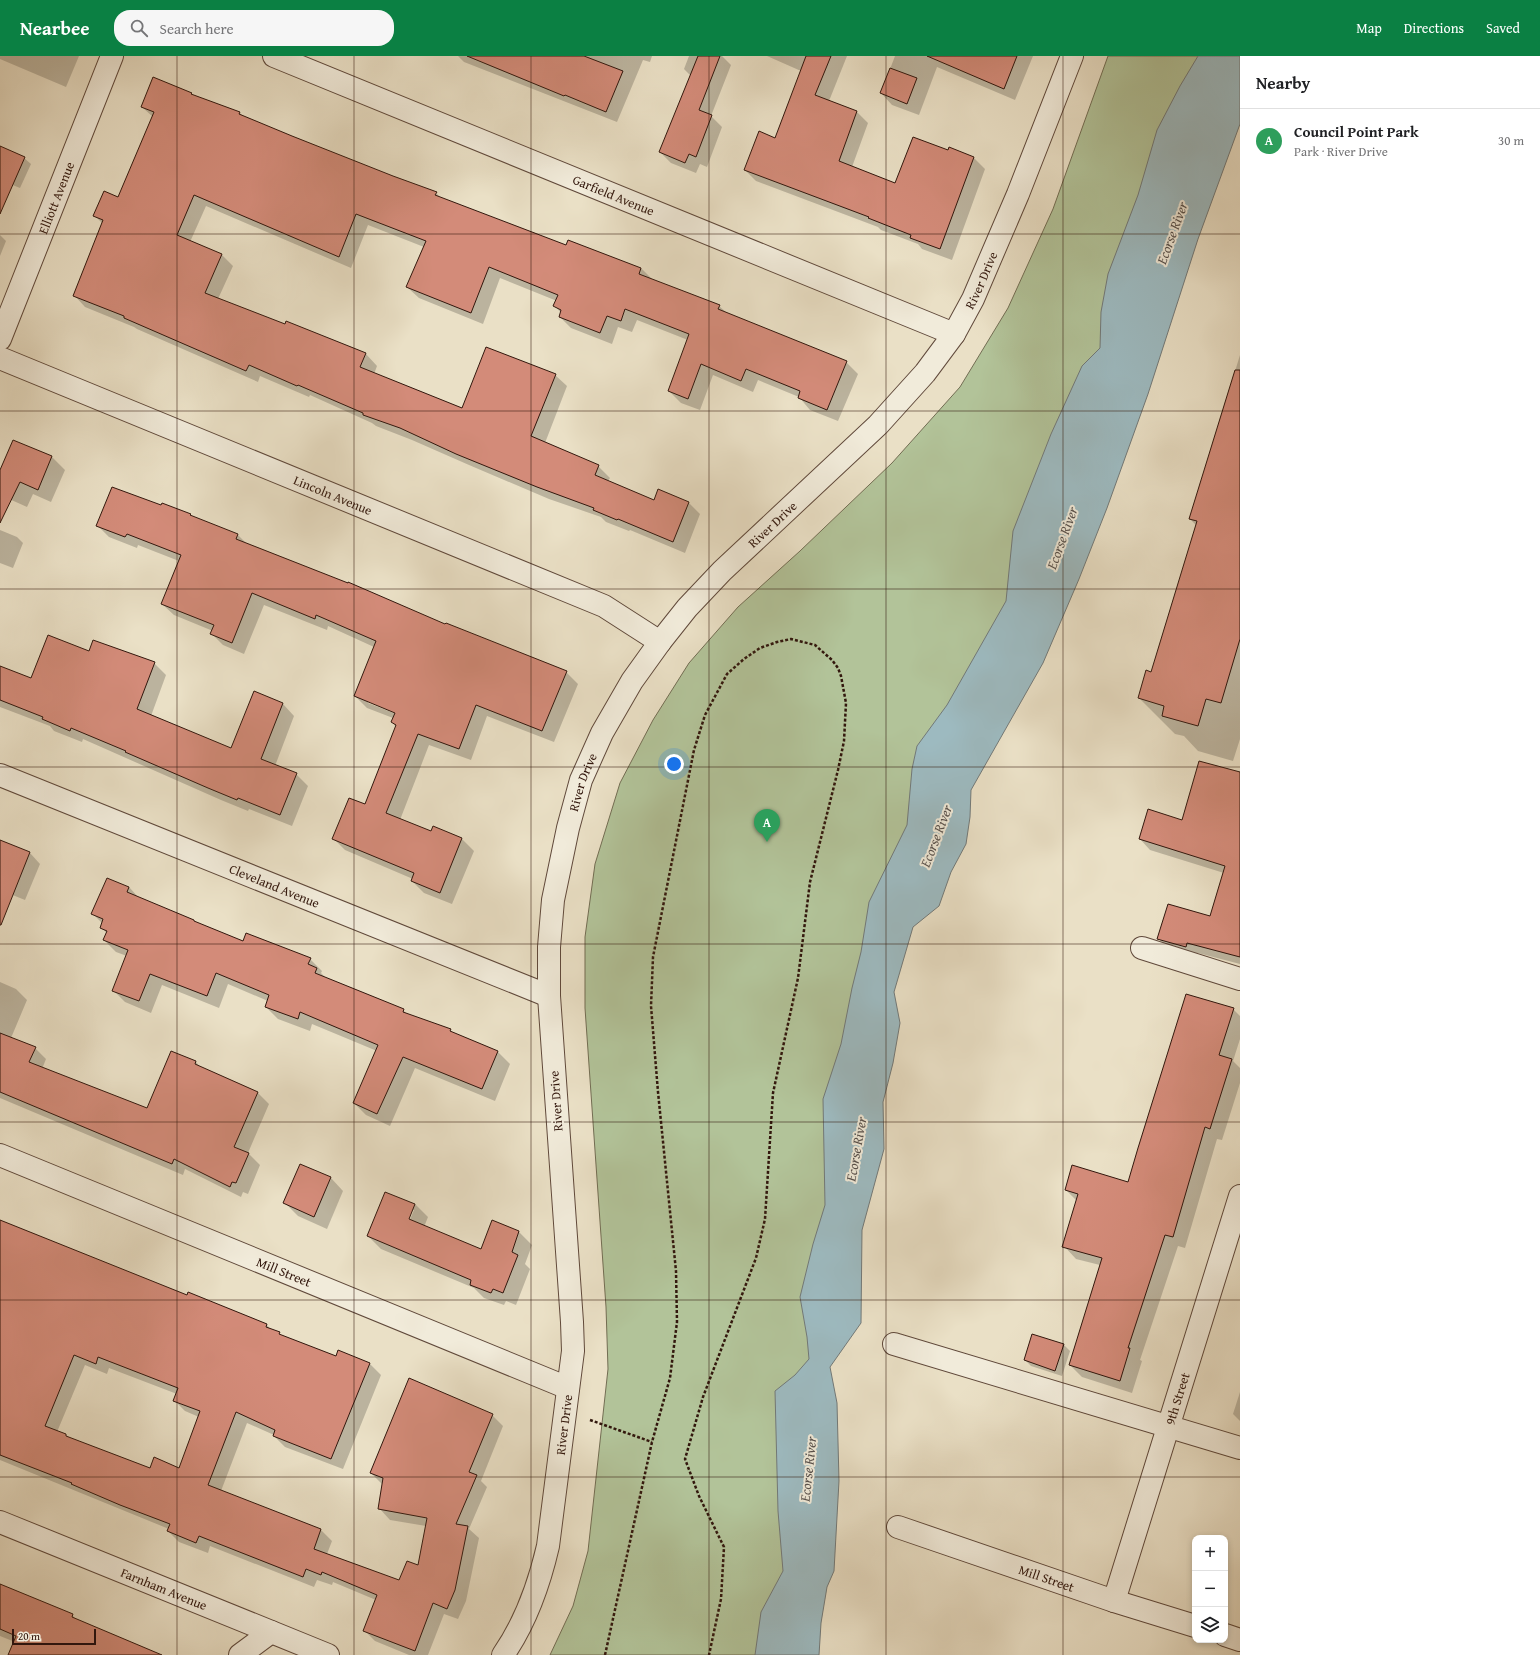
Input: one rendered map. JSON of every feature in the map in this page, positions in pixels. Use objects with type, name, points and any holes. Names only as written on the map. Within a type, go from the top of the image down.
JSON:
[{"type":"street","name":"Elliott Avenue","points":[[0,339],[112,56]]},
{"type":"street","name":"Garfield Avenue","points":[[274,56],[954,334]]},
{"type":"street","name":"River Drive","points":[[503,1655],[523,1624],[542,1572],[548,1546],[573,1351],[548,996],[549,946],[553,900],[568,828],[581,780],[602,733],[632,681],[687,608],[722,571],[878,425],[925,373],[954,334],[973,299],[1018,194],[1072,56]]},
{"type":"street","name":"Lincoln Avenue","points":[[0,358],[604,606],[660,642]]},
{"type":"street","name":"Cleveland Avenue","points":[[0,775],[548,996]]},
{"type":"street","points":[[1142,948],[1240,979]]},
{"type":"street","name":"Mill Street","points":[[0,1155],[568,1388]]},
{"type":"street","name":"9th Street","points":[[1114,1601],[1240,1196]]},
{"type":"street","points":[[894,1344],[1240,1448]]},
{"type":"street","name":"Farnham Avenue","points":[[0,1522],[328,1655]]},
{"type":"street","name":"Mill Street","points":[[898,1527],[1114,1601],[1192,1625]]},
{"type":"street","points":[[240,1655],[271,1632]]},
{"type":"street","points":[[1228,1636],[1240,1640]]},
{"type":"path","points":[[605,1655],[652,1442],[670,1378],[677,1322],[676,1270],[651,1006],[653,957],[694,750],[705,715],[727,674],[744,659],[760,648],[791,639],[815,646],[832,660],[838,668],[846,703],[844,741],[810,882],[798,978],[773,1093],[765,1219],[762,1235],[756,1258],[703,1397],[685,1459],[699,1496],[724,1547],[721,1599],[709,1655]]},
{"type":"path","points":[[565,1411],[652,1442]]},
{"type":"green space","points":[[1108,56],[1235,56],[894,955],[779,1655],[550,1655],[573,1606],[588,1551],[608,1369],[606,1307],[585,1008],[585,937],[595,864],[620,783],[653,720],[689,663],[738,607],[800,551],[892,463],[960,387],[1008,308],[1053,209]]},
{"type":"water","name":"Ecorse River","points":[[1198,56],[1240,56],[1240,124],[1198,239],[1148,394],[1107,508],[1079,579],[1043,663],[971,790],[970,817],[966,844],[951,872],[939,906],[913,927],[894,992],[900,1023],[893,1063],[883,1102],[884,1149],[862,1230],[861,1323],[830,1367],[837,1403],[839,1481],[834,1571],[827,1587],[821,1623],[819,1655],[755,1655],[761,1612],[783,1571],[778,1511],[775,1391],[795,1375],[809,1359],[800,1297],[813,1244],[825,1205],[823,1099],[841,1044],[861,952],[869,902],[907,825],[912,769],[917,746],[947,705],[1006,601],[1013,531],[1051,434],[1082,366],[1100,348],[1101,312],[1108,274],[1138,195],[1157,130],[1180,86]]},
{"type":"building","points":[[467,56],[584,56],[623,71],[606,112]]},
{"type":"building","points":[[698,56],[720,56],[699,110],[712,115],[696,157],[689,154],[685,163],[659,152]]},
{"type":"building","points":[[806,56],[831,56],[815,95],[857,111],[839,161],[895,183],[913,137],[948,150],[949,147],[974,157],[940,249],[910,238],[911,235],[868,218],[869,217],[744,170],[759,131],[775,138]]},
{"type":"building","points":[[927,56],[1017,56],[1004,89]]},
{"type":"building","points":[[890,68],[917,78],[907,104],[880,93]]},
{"type":"building","points":[[153,77],[192,93],[191,94],[240,112],[239,114],[292,136],[437,192],[435,195],[566,245],[568,240],[641,268],[639,274],[720,305],[718,309],[847,361],[827,410],[798,398],[800,391],[746,369],[741,381],[701,364],[688,399],[668,391],[689,334],[625,309],[621,321],[607,316],[600,333],[559,317],[561,310],[553,306],[558,295],[489,267],[471,313],[406,287],[426,241],[356,214],[339,257],[194,195],[177,235],[222,254],[205,293],[285,324],[286,321],[366,353],[360,367],[462,408],[486,347],[556,374],[531,436],[599,465],[595,475],[654,500],[658,489],[689,502],[673,542],[593,510],[594,508],[537,487],[456,454],[400,428],[363,415],[363,413],[249,365],[246,371],[124,318],[124,316],[73,296],[103,220],[93,216],[104,191],[118,197],[154,112],[141,107]]},
{"type":"building","points":[[0,146],[25,157],[0,214]]},
{"type":"building","points":[[1235,370],[1240,370],[1240,639],[1221,703],[1206,699],[1198,726],[1162,716],[1164,706],[1138,698],[1146,670],[1151,672],[1197,521],[1189,519]]},
{"type":"building","points":[[13,440],[52,456],[38,490],[20,482],[0,523],[0,470]]},
{"type":"building","points":[[112,487],[191,514],[190,515],[238,534],[236,539],[348,582],[445,624],[446,623],[567,671],[542,731],[476,705],[459,749],[418,734],[386,813],[431,831],[433,826],[462,838],[440,893],[411,881],[414,873],[332,839],[349,798],[365,804],[396,725],[391,722],[395,713],[354,696],[376,641],[316,615],[315,619],[252,593],[232,643],[210,634],[214,625],[161,604],[181,555],[127,534],[125,537],[96,526]]},
{"type":"building","points":[[48,635],[89,651],[93,640],[155,662],[137,709],[231,748],[254,691],[283,703],[261,759],[297,773],[280,815],[238,798],[237,800],[125,752],[126,751],[71,728],[70,731],[42,719],[43,717],[0,700],[0,666],[31,678]]},
{"type":"building","points":[[1199,761],[1240,772],[1240,957],[1187,943],[1186,947],[1157,939],[1168,904],[1210,916],[1225,866],[1139,839],[1148,809],[1182,820]]},
{"type":"building","points":[[0,840],[30,852],[1,925],[0,925]]},
{"type":"building","points":[[107,878],[129,887],[127,892],[243,941],[246,933],[311,958],[308,964],[317,968],[315,973],[404,1009],[403,1012],[451,1029],[450,1031],[498,1051],[482,1089],[403,1057],[377,1114],[353,1103],[378,1045],[300,1012],[298,1019],[265,1007],[269,995],[216,973],[207,996],[150,974],[139,1001],[112,991],[128,950],[103,940],[107,931],[100,928],[103,919],[91,914]]},
{"type":"building","points":[[1186,994],[1234,1008],[1219,1055],[1232,1059],[1210,1129],[1205,1127],[1173,1237],[1165,1235],[1128,1348],[1130,1348],[1120,1381],[1069,1365],[1102,1258],[1062,1247],[1078,1194],[1065,1190],[1072,1165],[1128,1182]]},
{"type":"building","points":[[0,1033],[36,1047],[29,1062],[147,1108],[171,1051],[196,1061],[195,1064],[258,1092],[234,1147],[249,1153],[236,1183],[232,1182],[230,1187],[174,1159],[172,1164],[0,1092]]},
{"type":"building","points":[[300,1164],[331,1177],[314,1217],[283,1203]]},
{"type":"building","points":[[385,1192],[415,1204],[409,1219],[481,1249],[492,1220],[519,1231],[512,1252],[518,1255],[503,1293],[493,1289],[491,1293],[470,1285],[471,1280],[367,1236]]},
{"type":"building","points":[[0,1220],[187,1295],[188,1292],[267,1324],[266,1327],[280,1332],[279,1334],[336,1356],[338,1350],[370,1363],[331,1459],[273,1436],[275,1430],[236,1412],[208,1485],[321,1529],[314,1549],[399,1580],[407,1561],[418,1565],[427,1518],[378,1509],[383,1478],[370,1473],[409,1378],[493,1414],[469,1472],[477,1475],[456,1524],[468,1526],[455,1590],[447,1609],[433,1603],[415,1651],[363,1631],[377,1595],[322,1572],[321,1575],[306,1569],[303,1577],[199,1536],[196,1543],[167,1531],[170,1524],[0,1455]],"holes":[[[74,1355],[96,1364],[98,1357],[178,1388],[173,1401],[200,1411],[179,1468],[154,1457],[150,1468],[66,1436],[66,1434],[45,1426]]]},
{"type":"building","points":[[1032,1334],[1064,1344],[1055,1371],[1024,1360]]},
{"type":"building","points":[[0,1584],[73,1614],[72,1617],[162,1655],[8,1655],[16,1636],[0,1629]]},
{"type":"place","name":"Council Point Park","points":[[767,842]]}]
